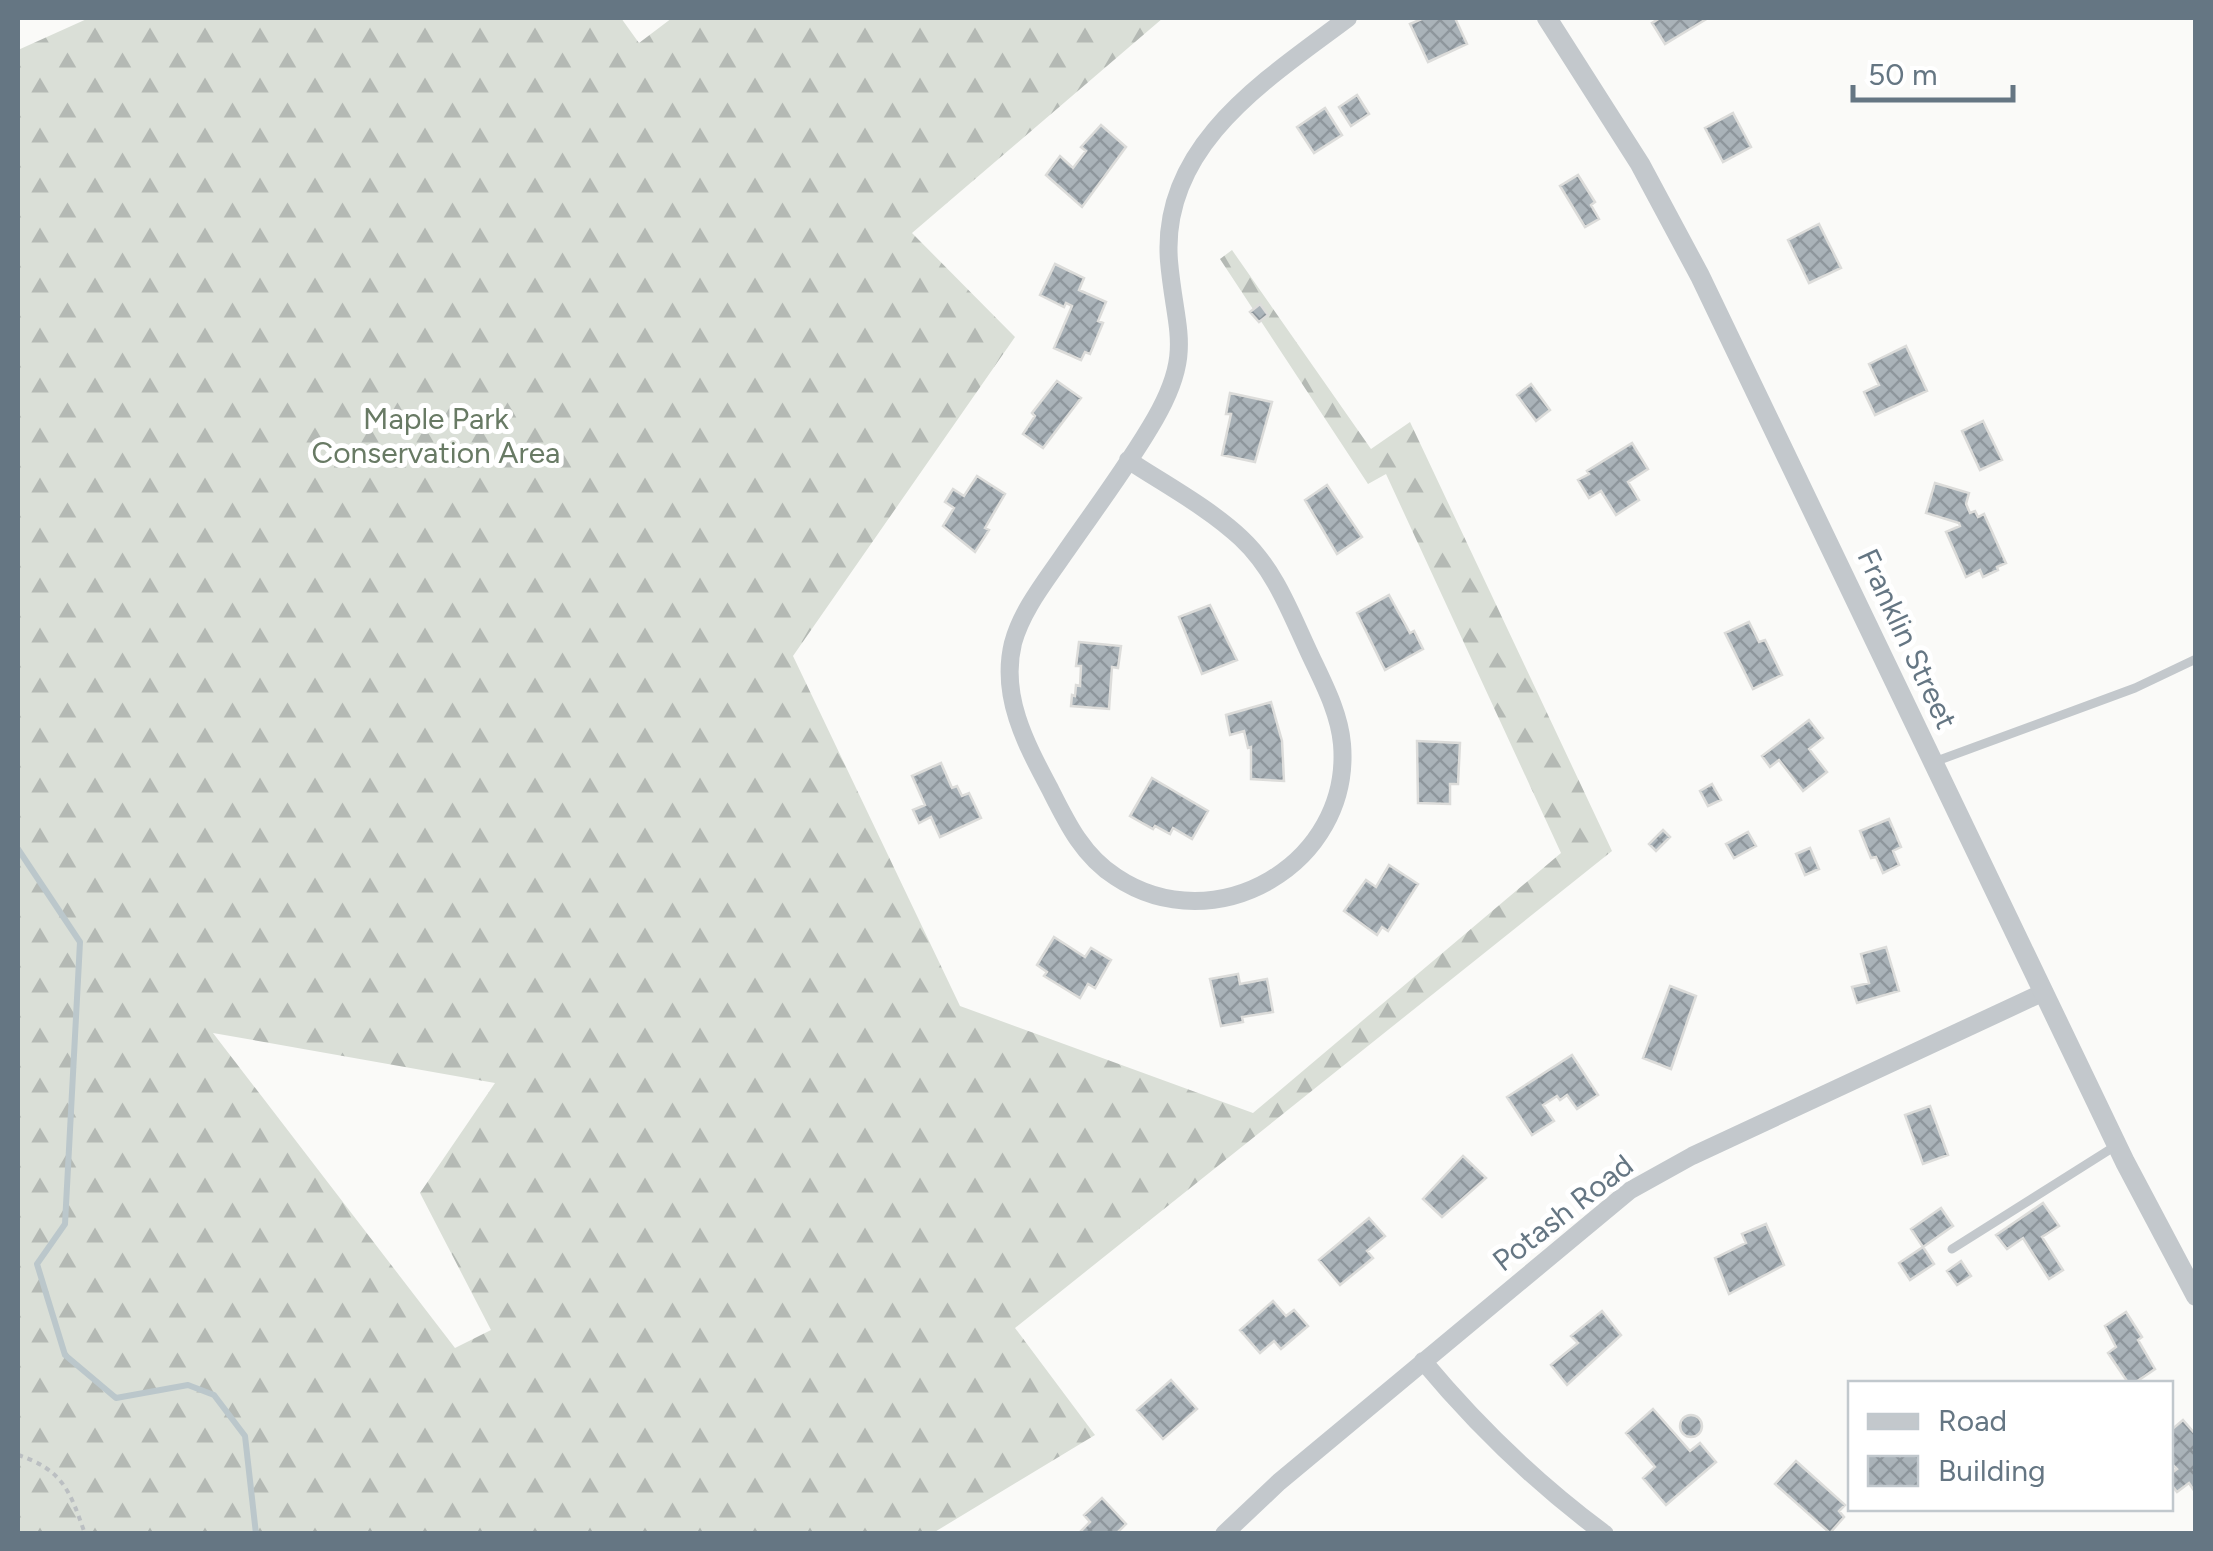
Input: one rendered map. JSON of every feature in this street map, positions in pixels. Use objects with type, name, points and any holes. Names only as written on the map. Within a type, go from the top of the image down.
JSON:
[{"type":"street","points":[[1128,460],[1224,525],[1264,565],[1282,593],[1340,730],[1340,783],[1321,833],[1285,872],[1254,890],[1220,900],[1184,902],[1149,894],[1102,868],[1069,826],[1028,747],[1012,698],[1010,659],[1024,616],[1166,399],[1179,362],[1181,336],[1169,260],[1170,231],[1187,168],[1224,117],[1348,18]]},
{"type":"street","name":"Franklin Street","points":[[1546,18],[1671,218],[2116,1145],[2196,1296]]},
{"type":"street","name":"Potash Road","points":[[1224,1534],[1268,1491],[1608,1206],[1639,1185],[1692,1156],[2044,992]]},
{"type":"street","points":[[1423,1361],[1476,1424],[1516,1463],[1605,1534]]},
{"type":"lane","points":[[1931,763],[2135,688],[2196,659]]},
{"type":"lane","points":[[1952,1249],[2116,1145]]},
{"type":"path","points":[[18,1456],[42,1463],[54,1472],[74,1502],[85,1534]]},
{"type":"green space","name":"Maple Park Conservation Area","points":[[89,18],[621,18],[639,43],[672,18],[1163,18],[912,233],[1015,337],[793,656],[960,1006],[1253,1113],[1561,853],[1386,474],[1368,484],[1220,259],[1232,250],[1371,449],[1410,422],[1612,851],[1015,1328],[1095,1435],[933,1533],[18,1534],[18,50]],"holes":[[[213,1033],[495,1083],[420,1193],[491,1330],[455,1348]]]},
{"type":"building","points":[[1424,18],[1455,18],[1467,44],[1428,62],[1410,24]]},
{"type":"building","points":[[1660,18],[1708,18],[1665,44],[1652,23]]},
{"type":"building","points":[[1357,95],[1369,114],[1351,126],[1339,107]]},
{"type":"building","points":[[1325,108],[1342,135],[1314,153],[1297,127]]},
{"type":"building","points":[[1733,113],[1751,147],[1723,162],[1705,128]]},
{"type":"building","points":[[1101,125],[1126,147],[1082,207],[1046,175],[1060,156],[1073,168],[1086,151],[1081,147]]},
{"type":"building","points":[[1578,175],[1595,202],[1591,205],[1599,219],[1585,227],[1560,186]]},
{"type":"building","points":[[1819,224],[1841,268],[1809,283],[1788,240]]},
{"type":"building","points":[[1055,264],[1084,278],[1079,290],[1106,302],[1098,321],[1103,323],[1090,354],[1085,352],[1081,360],[1054,348],[1072,306],[1066,303],[1064,307],[1040,295]]},
{"type":"building","points":[[1260,304],[1268,315],[1259,322],[1250,312]]},
{"type":"building","points":[[1906,346],[1927,391],[1875,415],[1864,392],[1879,385],[1869,364]]},
{"type":"building","points":[[1057,381],[1081,398],[1043,448],[1023,434],[1035,416],[1032,413]]},
{"type":"building","points":[[1531,384],[1550,410],[1536,421],[1517,395]]},
{"type":"building","points":[[1230,393],[1272,402],[1255,462],[1222,455],[1231,414],[1226,414]]},
{"type":"building","points":[[1983,421],[2002,460],[1980,470],[1962,431]]},
{"type":"building","points":[[1632,443],[1648,469],[1628,482],[1639,500],[1616,515],[1601,491],[1589,498],[1578,480]]},
{"type":"building","points":[[977,476],[1005,494],[975,552],[943,526],[954,508],[945,502],[953,489],[964,496]]},
{"type":"building","points":[[1935,483],[1969,493],[1966,504],[1970,513],[1975,511],[1978,517],[1984,514],[2006,563],[1998,570],[1983,577],[1980,570],[1966,577],[1946,532],[1960,526],[1959,523],[1926,513]]},
{"type":"building","points":[[1327,485],[1362,537],[1337,554],[1305,500]]},
{"type":"building","points":[[1389,595],[1423,649],[1385,670],[1357,613]]},
{"type":"building","points":[[1210,605],[1237,660],[1202,674],[1179,617]]},
{"type":"building","points":[[1749,622],[1759,642],[1765,640],[1782,675],[1753,689],[1725,633]]},
{"type":"building","points":[[1079,642],[1121,646],[1118,668],[1112,667],[1109,709],[1071,706],[1076,685],[1080,686],[1081,666],[1076,666]]},
{"type":"building","points":[[1271,702],[1282,741],[1284,781],[1251,779],[1251,747],[1248,748],[1244,731],[1230,735],[1226,715]]},
{"type":"building","points":[[1809,720],[1823,738],[1809,749],[1827,772],[1803,791],[1779,760],[1770,767],[1762,756]]},
{"type":"building","points":[[1417,741],[1460,743],[1458,784],[1450,784],[1450,804],[1418,803]]},
{"type":"building","points":[[941,763],[952,788],[957,786],[962,796],[969,793],[981,818],[940,837],[931,817],[919,823],[913,810],[925,805],[912,776]]},
{"type":"building","points":[[1152,778],[1208,811],[1192,839],[1173,828],[1170,834],[1155,826],[1153,829],[1130,816]]},
{"type":"building","points":[[1712,784],[1721,800],[1708,806],[1700,791]]},
{"type":"building","points":[[1889,819],[1901,847],[1893,851],[1899,865],[1883,873],[1876,857],[1871,858],[1860,831]]},
{"type":"building","points":[[1663,830],[1670,837],[1656,851],[1649,844]]},
{"type":"building","points":[[1748,832],[1756,846],[1734,858],[1726,844]]},
{"type":"building","points":[[1810,848],[1819,869],[1805,875],[1796,854]]},
{"type":"building","points":[[1389,865],[1418,884],[1388,931],[1382,927],[1377,935],[1344,911],[1366,880],[1376,887]]},
{"type":"building","points":[[1054,937],[1085,957],[1091,948],[1111,960],[1095,988],[1088,984],[1080,998],[1044,976],[1047,972],[1037,965]]},
{"type":"building","points":[[1886,947],[1899,991],[1857,1003],[1852,987],[1869,983],[1861,954]]},
{"type":"building","points":[[1238,974],[1240,984],[1267,979],[1273,1012],[1242,1017],[1243,1022],[1221,1026],[1210,979]]},
{"type":"building","points":[[1670,986],[1696,996],[1671,1069],[1643,1058]]},
{"type":"building","points":[[1572,1055],[1598,1095],[1577,1109],[1567,1095],[1560,1100],[1557,1096],[1543,1105],[1554,1121],[1532,1135],[1507,1097]]},
{"type":"building","points":[[1930,1106],[1948,1155],[1923,1164],[1905,1115]]},
{"type":"building","points":[[1463,1156],[1486,1178],[1442,1217],[1423,1199]]},
{"type":"building","points":[[2043,1203],[2059,1226],[2042,1237],[2063,1270],[2049,1279],[2023,1238],[2007,1249],[1996,1235]]},
{"type":"building","points":[[1941,1208],[1953,1226],[1923,1247],[1911,1229]]},
{"type":"building","points":[[1369,1218],[1385,1236],[1367,1251],[1373,1258],[1340,1285],[1319,1260]]},
{"type":"building","points":[[1766,1224],[1784,1265],[1729,1294],[1715,1258],[1746,1243],[1742,1234]]},
{"type":"building","points":[[1923,1247],[1934,1264],[1910,1280],[1899,1263]]},
{"type":"building","points":[[1961,1261],[1971,1276],[1957,1285],[1947,1271]]},
{"type":"building","points":[[1273,1301],[1286,1316],[1294,1310],[1308,1326],[1281,1349],[1274,1341],[1260,1353],[1240,1330]]},
{"type":"building","points":[[1602,1311],[1621,1335],[1567,1385],[1551,1365],[1578,1343],[1571,1336]]},
{"type":"building","points":[[2126,1312],[2155,1369],[2137,1381],[2127,1381],[2108,1353],[2116,1347],[2105,1326]]},
{"type":"building","points":[[1171,1380],[1197,1409],[1163,1439],[1137,1410]]},
{"type":"building","points":[[1653,1409],[1690,1451],[1700,1443],[1716,1462],[1666,1505],[1643,1478],[1655,1467],[1626,1433]]},
{"type":"building","points":[[1691,1415],[1699,1418],[1699,1434],[1691,1437],[1683,1434],[1680,1426],[1683,1418]]},
{"type":"building","points":[[2183,1420],[2196,1435],[2195,1492],[2189,1483],[2177,1492],[2173,1487],[2173,1472],[2177,1469],[2173,1465],[2173,1428]]},
{"type":"building","points":[[1796,1461],[1845,1505],[1839,1511],[1844,1517],[1830,1533],[1775,1484]]},
{"type":"building","points":[[1102,1498],[1126,1524],[1116,1534],[1078,1534],[1090,1522],[1084,1515]]},
{"type":"waterway","points":[[18,849],[80,942],[65,1224],[37,1264],[65,1355],[116,1398],[188,1385],[214,1395],[245,1436],[256,1534]]}]
